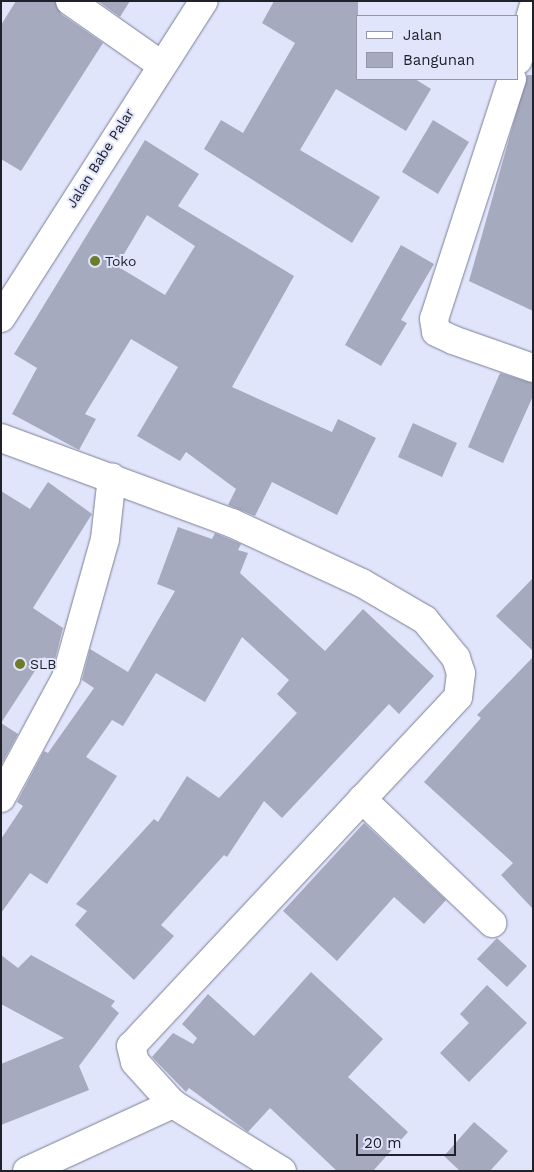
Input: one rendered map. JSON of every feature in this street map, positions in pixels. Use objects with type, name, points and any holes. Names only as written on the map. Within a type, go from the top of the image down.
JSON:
[{"type":"street","points":[[70,1],[160,64]]},
{"type":"street","name":"Jalan Babe Palar","points":[[1,318],[160,64],[204,1]]},
{"type":"street","points":[[519,57],[533,8]]},
{"type":"street","points":[[512,80],[434,318],[436,332],[453,340],[533,368]]},
{"type":"street","points":[[1,438],[112,477],[232,523],[362,583],[425,620],[446,642],[461,673],[458,697],[134,1040],[135,1062],[173,1104],[282,1171]]},
{"type":"street","points":[[1,798],[66,678],[105,539],[112,477]]},
{"type":"street","points":[[362,799],[492,923]]},
{"type":"street","points":[[27,1171],[173,1104]]},
{"type":"building","points":[[16,1],[55,1],[61,14],[103,43],[21,171],[1,159],[1,25]]},
{"type":"building","points":[[98,1],[130,1],[120,17]]},
{"type":"building","points":[[274,1],[358,1],[358,15],[356,15],[356,80],[417,80],[431,89],[406,131],[336,89],[300,150],[380,197],[352,243],[204,149],[221,120],[243,133],[295,43],[262,23]]},
{"type":"building","points":[[527,75],[533,75],[533,311],[469,281]]},
{"type":"building","points":[[433,120],[469,142],[438,194],[402,172]]},
{"type":"building","points":[[145,140],[199,174],[178,206],[294,276],[232,387],[332,432],[338,419],[376,438],[337,515],[272,482],[255,516],[228,505],[236,489],[186,452],[180,461],[137,436],[178,367],[131,339],[85,414],[96,419],[79,450],[12,414],[37,368],[14,354]],"holes":[[[147,215],[195,246],[165,295],[117,266]]]},
{"type":"building","points":[[401,245],[434,264],[401,320],[407,323],[381,366],[345,345]]},
{"type":"building","points":[[500,373],[533,383],[533,396],[503,463],[468,447]]},
{"type":"building","points":[[413,423],[457,443],[442,477],[398,457]]},
{"type":"building","points":[[48,482],[92,514],[33,608],[63,628],[54,663],[44,657],[1,723],[1,491],[30,509]]},
{"type":"building","points":[[178,527],[212,539],[215,533],[241,544],[238,550],[248,553],[240,573],[325,651],[363,609],[434,676],[399,714],[389,704],[282,818],[264,801],[227,857],[224,855],[161,925],[174,936],[134,980],[75,925],[87,911],[76,904],[154,819],[158,822],[187,776],[219,798],[297,713],[277,694],[289,680],[242,637],[205,702],[156,673],[123,726],[112,720],[86,757],[117,776],[47,884],[30,873],[1,913],[1,839],[23,806],[17,802],[44,751],[48,753],[94,688],[82,680],[90,649],[128,672],[175,591],[157,584]]},
{"type":"building","points":[[533,578],[533,651],[496,616]]},
{"type":"building","points":[[533,657],[533,909],[501,875],[513,863],[424,782],[481,718],[477,715]]},
{"type":"building","points":[[1,723],[18,734],[1,765]]},
{"type":"building","points":[[364,823],[446,900],[424,924],[394,897],[337,961],[283,911]]},
{"type":"building","points":[[497,938],[527,966],[507,987],[477,959]]},
{"type":"building","points":[[1,955],[18,968],[31,955],[115,1001],[111,1006],[119,1013],[79,1066],[89,1090],[1,1125],[1,1064],[64,1038],[1,1004]]},
{"type":"building","points":[[311,972],[383,1039],[348,1077],[408,1132],[373,1171],[337,1171],[270,1108],[248,1132],[189,1088],[186,1092],[152,1057],[173,1033],[193,1044],[197,1038],[182,1024],[208,994],[254,1036]]},
{"type":"building","points":[[487,985],[527,1023],[469,1082],[440,1053],[469,1023],[460,1014]]},
{"type":"building","points":[[474,1122],[508,1151],[490,1171],[460,1171],[444,1156]]},
{"type":"place","name":"Toko","points":[[95,261]]},
{"type":"place","name":"SLB","points":[[20,664]]}]
